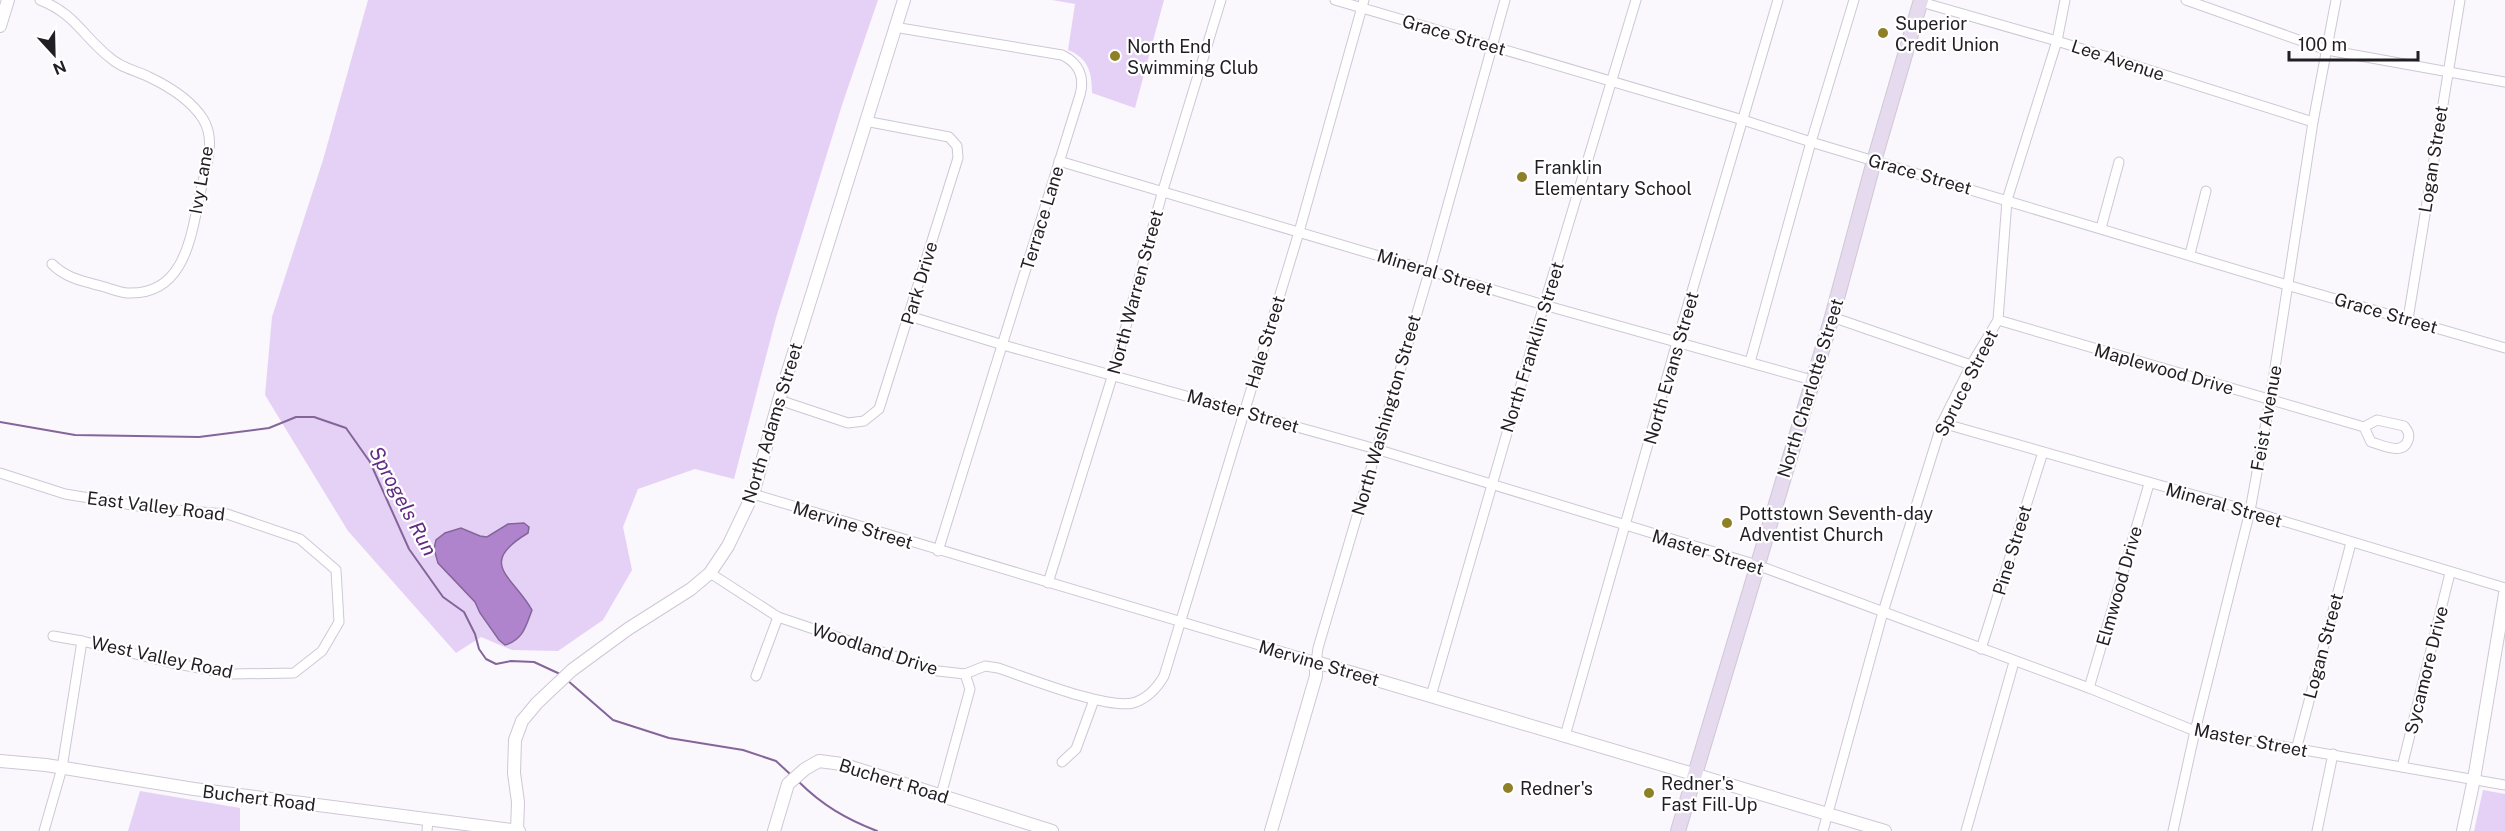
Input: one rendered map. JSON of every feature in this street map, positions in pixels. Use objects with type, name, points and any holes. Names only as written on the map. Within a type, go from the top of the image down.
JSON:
[{"type":"main road","name":"North Charlotte Street","points":[[1678,831],[1832,317],[1874,161],[1921,1]]},
{"type":"street","points":[[0,26],[8,0]]},
{"type":"street","name":"Ivy Lane","points":[[40,0],[58,7],[108,57],[121,66],[169,87],[194,108],[204,120],[210,144],[188,250],[179,268],[163,283],[154,288],[126,293],[70,278],[52,264]]},
{"type":"street","name":"North Adams Street","points":[[518,831],[518,802],[514,773],[515,740],[522,721],[572,670],[628,628],[691,589],[710,573],[728,546],[753,494],[779,400],[904,0]]},
{"type":"street","name":"North Warren Street","points":[[1048,583],[1113,374],[1163,190],[1221,0]]},
{"type":"street","name":"Grace Street","points":[[1335,0],[1363,4],[1874,161],[2505,348]]},
{"type":"street","name":"North Washington Street","points":[[1271,831],[1316,676],[1318,648],[1430,269],[1505,0]]},
{"type":"street","name":"North Franklin Street","points":[[1431,696],[1544,305],[1636,0]]},
{"type":"street","name":"North Evans Street","points":[[1565,736],[1677,342],[1778,0]]},
{"type":"street","points":[[1750,362],[1811,142],[1854,0]]},
{"type":"street","name":"Spruce Street","points":[[1823,831],[1882,612],[1942,423],[1971,365],[1998,320],[2007,200],[2057,41],[2065,0]]},
{"type":"street","points":[[2186,0],[2326,50],[2505,82]]},
{"type":"street","name":"Feist Avenue","points":[[2173,831],[2195,731],[2250,511],[2270,400],[2313,122],[2336,0]]},
{"type":"street","name":"Logan Street","points":[[2408,319],[2460,0]]},
{"type":"street","name":"Lee Avenue","points":[[1921,1],[2057,41],[2313,122]]},
{"type":"street","name":"Hale Street","points":[[1094,700],[1132,703],[1156,689],[1164,676],[1299,231],[1363,4]]},
{"type":"street","name":"Terrace Lane","points":[[894,27],[1054,53],[1069,59],[1080,71],[1083,86],[938,551]]},
{"type":"street","name":"Park Drive","points":[[779,400],[848,423],[859,422],[874,415],[882,401],[909,316],[958,151],[954,141],[943,135],[865,121]]},
{"type":"street","name":"Mineral Street","points":[[1059,161],[1430,269],[1544,305],[1812,380]]},
{"type":"street","points":[[2101,228],[2119,162]]},
{"type":"street","points":[[2190,254],[2206,191]]},
{"type":"street","name":"Master Street","points":[[909,316],[1003,345],[1376,449],[1626,527],[1757,565],[2089,688],[2195,731],[2505,785]]},
{"type":"street","points":[[1832,317],[1971,365]]},
{"type":"street","name":"Maplewood Drive","points":[[1998,320],[2364,427],[2377,420],[2404,426],[2408,430],[2408,442],[2400,449],[2371,442],[2364,427]]},
{"type":"street","name":"Mineral Street","points":[[1942,423],[2250,511],[2505,588]]},
{"type":"street","name":"Pine Street","points":[[1981,649],[2043,452]]},
{"type":"street","name":"East Valley Road","points":[[0,473],[65,494],[150,508],[227,514],[300,539],[336,570]]},
{"type":"street","name":"Elmwood Drive","points":[[2089,688],[2149,484]]},
{"type":"street","name":"Mervine Street","points":[[753,494],[938,551],[1885,831]]},
{"type":"street","name":"Logan Street","points":[[2296,750],[2351,543]]},
{"type":"street","name":"West Valley Road","points":[[52,636],[232,674],[294,673],[322,651],[339,622],[336,570]]},
{"type":"street","name":"Woodland Drive","points":[[710,573],[778,617],[938,671],[965,674]]},
{"type":"street","name":"Sycamore Drive","points":[[2402,767],[2450,573]]},
{"type":"street","points":[[2463,831],[2505,594]]},
{"type":"street","points":[[756,676],[778,617]]},
{"type":"street","points":[[44,831],[62,768],[82,641]]},
{"type":"street","points":[[1966,831],[2014,662]]},
{"type":"street","points":[[941,795],[970,688],[965,674],[985,666],[998,668],[1094,700],[1076,749],[1062,762]]},
{"type":"street","points":[[2317,831],[2333,754]]},
{"type":"street","name":"Buchert Road","points":[[0,761],[62,768],[428,826],[518,831]]},
{"type":"street","name":"Buchert Road","points":[[774,831],[788,784],[819,761],[842,764],[1052,831]]},
{"type":"shaded area","points":[[368,0],[878,0],[843,102],[776,318],[734,479],[695,469],[638,489],[623,527],[632,570],[603,620],[558,651],[512,650],[481,637],[456,653],[348,531],[265,395],[272,317],[323,160]]},
{"type":"shaded area","name":"North End Swimming Club","points":[[1052,0],[1164,0],[1135,108],[1092,93],[1088,67],[1080,57],[1068,50],[1075,4]]},
{"type":"shaded area","points":[[524,523],[529,527],[528,533],[512,544],[504,553],[501,562],[503,570],[532,610],[520,636],[505,645],[480,613],[475,602],[438,563],[434,549],[436,540],[445,533],[461,528],[487,537],[508,524]]},
{"type":"shaded area","points":[[2483,790],[2505,794],[2505,831],[2474,831]]},
{"type":"shaded area","points":[[140,791],[240,808],[240,831],[128,831]]},
{"type":"waterway","name":"Sprogels Run","points":[[0,422],[75,435],[199,437],[269,428],[296,417],[314,417],[346,428],[370,462],[409,549],[443,597],[464,612],[475,634],[479,649],[486,659],[496,664],[511,661],[534,662],[560,674]]},
{"type":"waterway","name":"Sprogels Run","points":[[567,680],[613,720],[669,738],[743,750],[776,761],[790,774]]},
{"type":"waterway","name":"Sprogels Run","points":[[799,782],[835,811],[877,831]]},
{"type":"place","name":"Superior Credit Union","points":[[1883,33]]},
{"type":"place","name":"North End Swimming Club","points":[[1115,56]]},
{"type":"place","name":"Franklin Elementary School","points":[[1522,177]]},
{"type":"place","name":"Pottstown Seventh-day Adventist Church","points":[[1727,523]]},
{"type":"place","name":"Redner's","points":[[1508,788]]},
{"type":"place","name":"Redner's Fast Fill-Up","points":[[1649,793]]}]
